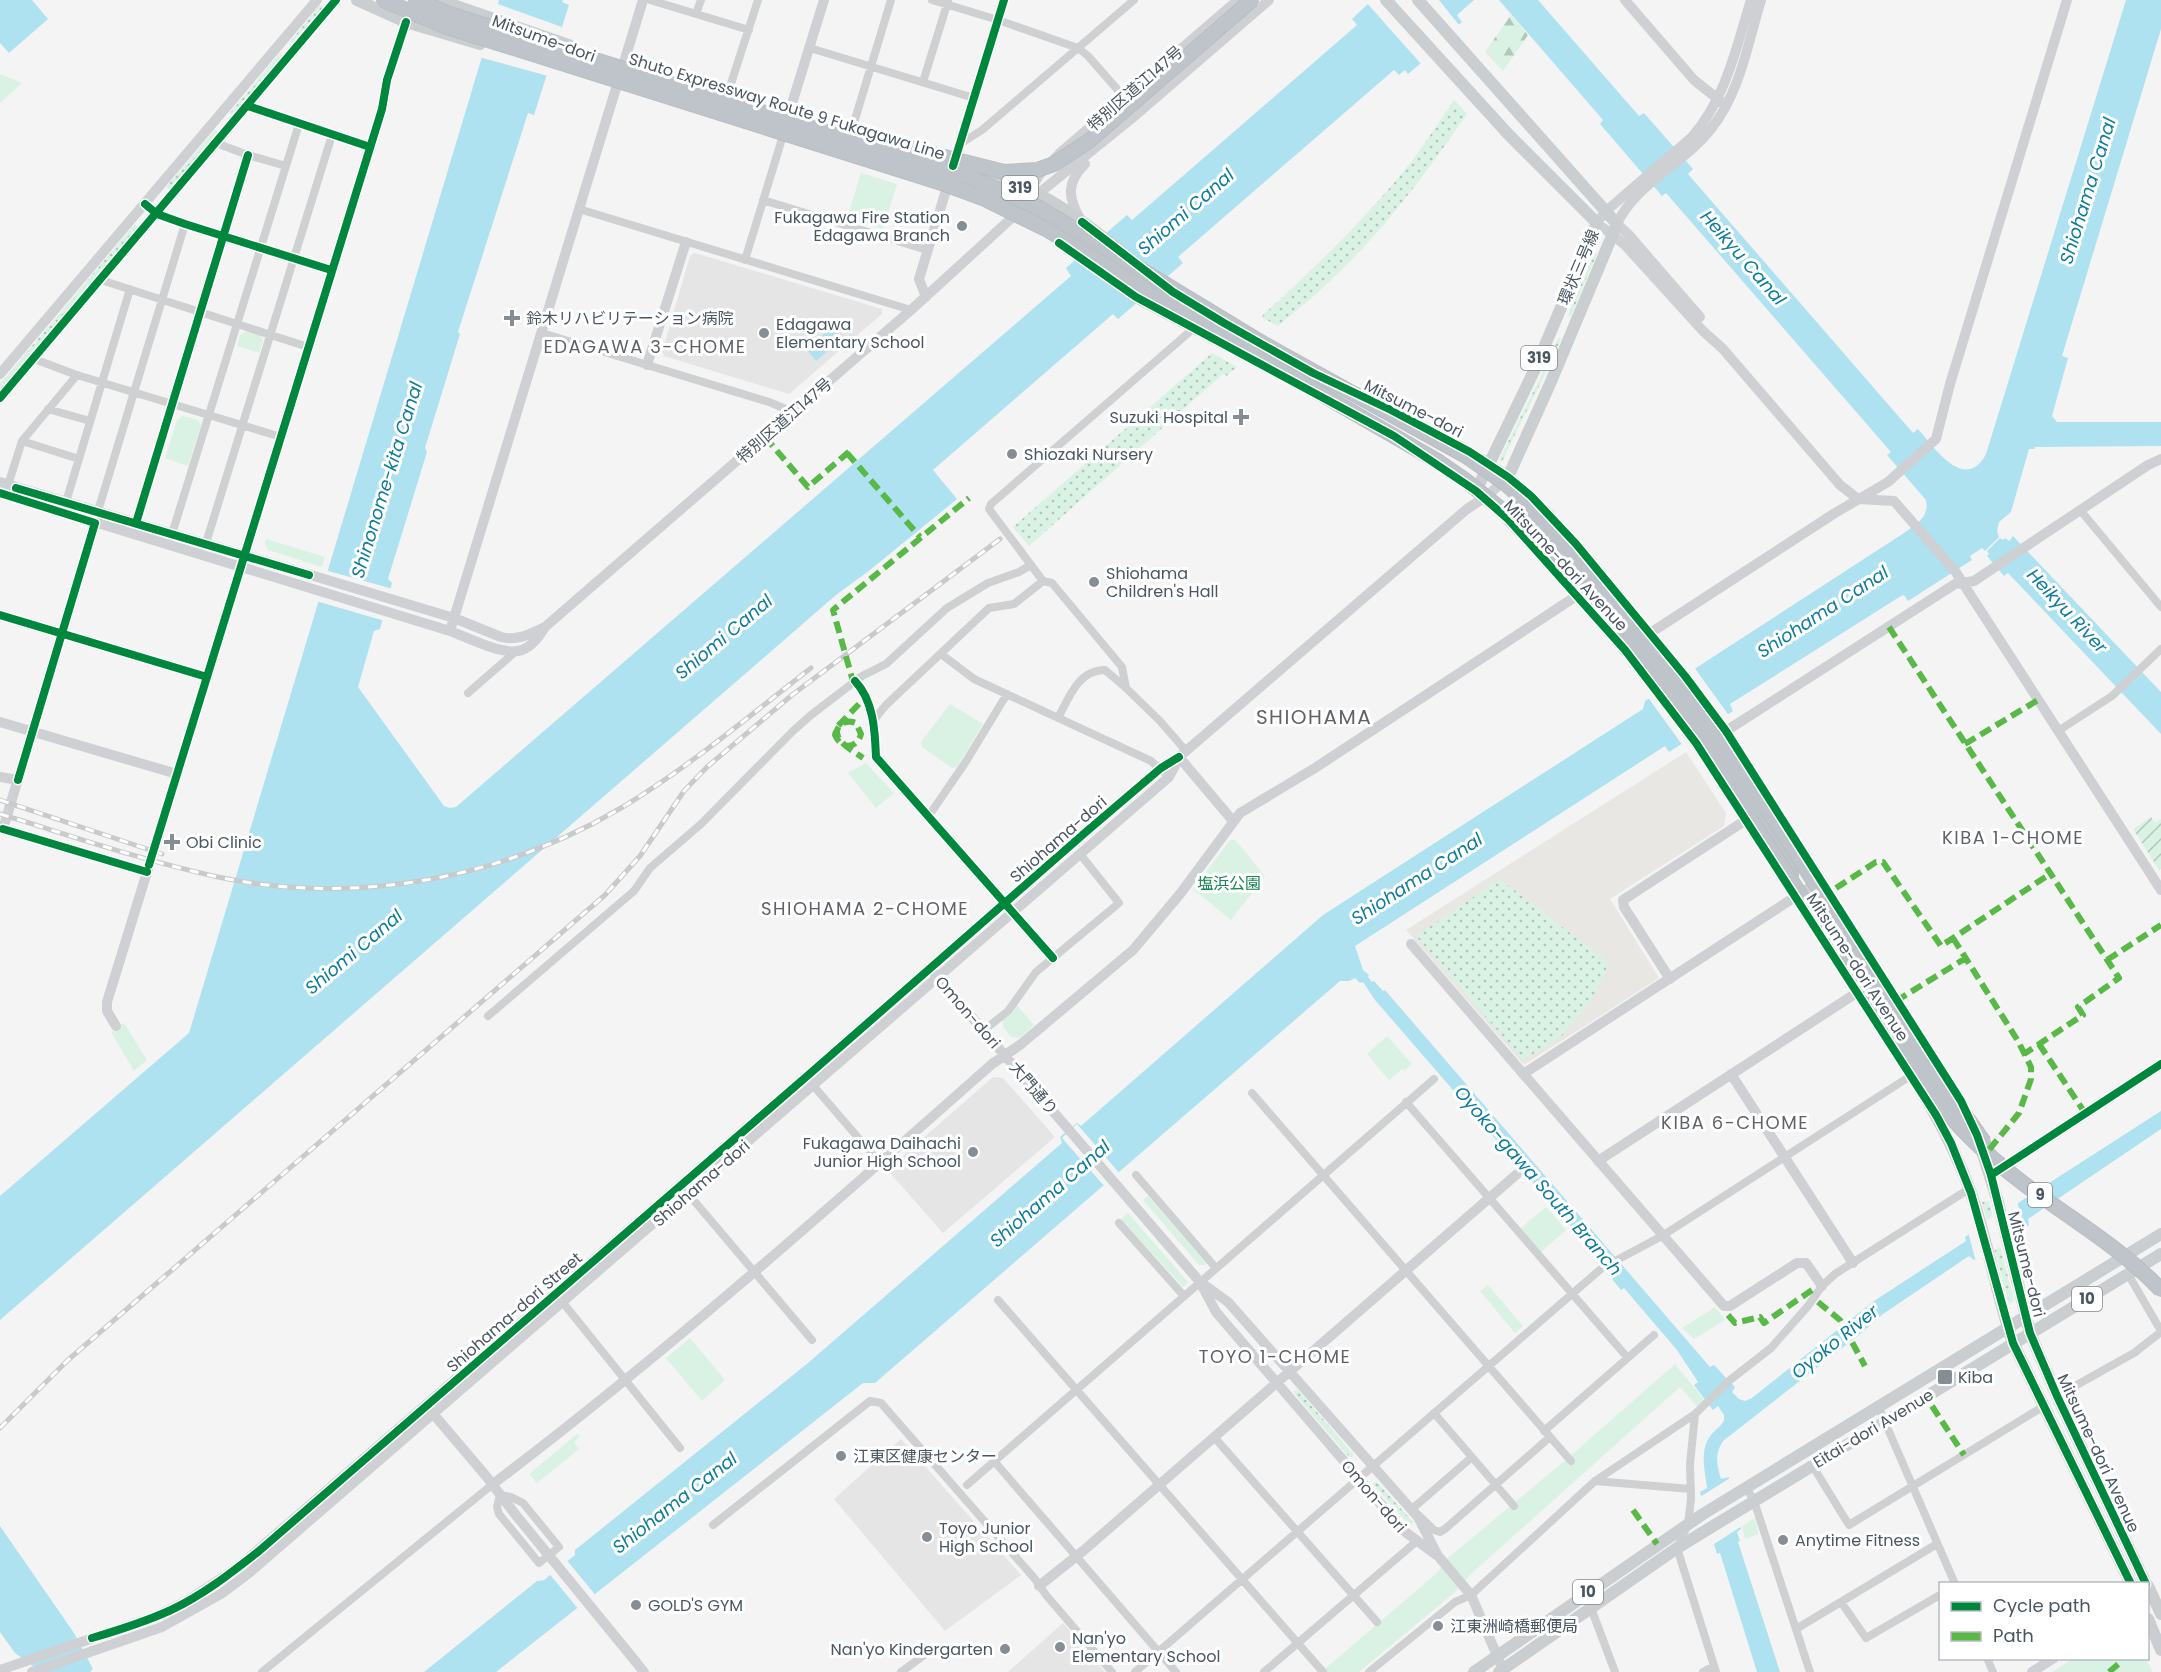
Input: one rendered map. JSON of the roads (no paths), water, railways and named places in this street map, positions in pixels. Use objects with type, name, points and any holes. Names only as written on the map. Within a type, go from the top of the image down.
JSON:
[{"type":"highway","name":"Shuto Expressway Route 9 Fukagawa Line","points":[[384,0],[444,26],[966,191],[1046,229],[1257,357],[1439,462],[1479,491],[1525,532],[1646,670],[1679,713],[1942,1106],[1960,1129],[2022,1182],[2121,1253],[2161,1290]]},
{"type":"highway","name":"Shuto Expressway Route 9 Fukagawa Line","points":[[415,0],[455,16],[920,161],[1010,193],[1062,221],[1255,339],[1466,456],[1506,484],[1541,515],[1569,545],[1641,629],[1697,701],[1941,1082],[1986,1145],[2023,1180],[2123,1252],[2161,1290]]},
{"type":"highway","points":[[743,106],[924,151],[986,169],[1004,172],[1037,170],[1054,164],[1089,141],[1253,0]]},
{"type":"highway","points":[[1257,357],[1407,433],[1462,468],[1517,511],[1562,555],[1650,657],[1701,725],[1756,808],[1790,868],[1797,897]]},
{"type":"main road","name":"Mitsume-dori","points":[[357,0],[405,22],[618,81],[984,194],[1019,211],[1120,287],[1394,436],[1480,494]]},
{"type":"main road","name":"Mitsume-dori","points":[[439,0],[559,42],[623,68],[953,166],[1034,193],[1082,222],[1173,292],[1265,347],[1390,410],[1508,477],[1544,510],[1603,576],[1685,676],[1726,731]]},
{"type":"main road","name":"環状三号線","points":[[1386,0],[1509,135],[1597,223],[1534,371],[1490,465],[1480,494]]},
{"type":"main road","name":"環状三号線","points":[[1418,0],[1605,212],[1615,230],[1508,477]]},
{"type":"main road","points":[[1494,119],[1504,117],[1509,112],[1511,104]]},
{"type":"main road","points":[[1509,135],[1512,125],[1517,121],[1526,120]]},
{"type":"main road","name":"Mitsume-dori Avenue","points":[[1480,494],[1509,519],[1579,596],[1625,650],[1696,743],[1936,1115],[1978,1215]]},
{"type":"main road","name":"Mitsume-dori Avenue","points":[[1726,731],[1960,1101],[1977,1136],[1991,1174],[1998,1202]]},
{"type":"main road","name":"Mitsume-dori","points":[[1998,1202],[2030,1333]]},
{"type":"main road","name":"Mitsume-dori","points":[[1978,1215],[2013,1343]]},
{"type":"main road","name":"10","points":[[2026,1316],[2161,1234]]},
{"type":"main road","name":"Eitai-dori Avenue","points":[[1677,1548],[2161,1254]]},
{"type":"main road","name":"Eitai-dori Avenue","points":[[1688,1524],[2026,1316]]},
{"type":"main road","name":"Mitsume-dori Avenue","points":[[2030,1333],[2057,1396],[2146,1582]]},
{"type":"main road","name":"Mitsume-dori Avenue","points":[[2013,1343],[2130,1582]]},
{"type":"main road","name":"10","points":[[1474,1672],[1688,1524]]},
{"type":"main road","name":"10","points":[[1502,1671],[1677,1548]]},
{"type":"main road","name":"Mitsume-dori Avenue","points":[[2149,1589],[2161,1614]]},
{"type":"main road","points":[[2149,1621],[2161,1650]]},
{"type":"street","points":[[0,374],[317,0]]},
{"type":"street","points":[[0,398],[336,0]]},
{"type":"street","points":[[450,631],[643,0]]},
{"type":"street","points":[[650,0],[748,30]]},
{"type":"street","points":[[696,14],[701,0]]},
{"type":"street","points":[[726,99],[758,0]]},
{"type":"street","points":[[745,260],[824,0]]},
{"type":"street","points":[[850,136],[891,0]]},
{"type":"street","points":[[932,0],[948,2],[1078,48],[1088,56],[1124,97]]},
{"type":"street","points":[[926,297],[919,279],[1004,0]]},
{"type":"street","points":[[960,144],[982,130],[1134,0]]},
{"type":"street","name":"特別区道江147号","points":[[1034,193],[1040,174],[1061,152],[1238,0]]},
{"type":"street","name":"特別区道江147号","points":[[1082,222],[1071,199],[1073,180],[1077,172],[1137,114],[1269,0]]},
{"type":"street","points":[[1625,0],[1694,80],[1722,102]]},
{"type":"street","points":[[1722,102],[1750,0]]},
{"type":"street","points":[[1761,0],[1738,78],[1722,102],[1710,130],[1605,212],[1597,223],[1629,235],[1840,485],[1858,499],[1894,501],[1954,570],[2161,890]]},
{"type":"street","points":[[1625,650],[1858,499],[1888,482],[1936,439],[1950,384],[2067,0]]},
{"type":"street","points":[[923,82],[948,2]]},
{"type":"street","points":[[116,1026],[107,1011],[107,1002],[382,109],[387,80],[405,22]]},
{"type":"street","points":[[810,48],[974,98]]},
{"type":"street","points":[[248,106],[370,147]]},
{"type":"street","name":"特別区道江147号","points":[[515,652],[528,647],[545,627],[926,297],[1019,211],[1034,193],[1137,114]]},
{"type":"street","points":[[172,534],[299,124]]},
{"type":"street","points":[[206,543],[332,135]]},
{"type":"street","points":[[216,143],[286,166]]},
{"type":"street","points":[[135,523],[248,155]]},
{"type":"street","points":[[1615,230],[1626,208],[1645,183]]},
{"type":"street","points":[[762,200],[927,250]]},
{"type":"street","points":[[146,204],[157,214],[185,224],[332,270]]},
{"type":"street","points":[[579,209],[911,310]]},
{"type":"street","points":[[147,872],[1,828],[33,732],[185,224]]},
{"type":"street","points":[[647,365],[686,242]]},
{"type":"street","points":[[101,280],[308,347]]},
{"type":"street","points":[[66,502],[130,289]]},
{"type":"street","points":[[1126,688],[1122,667],[1111,652],[1052,583],[1043,581],[990,511],[989,506],[1194,327]]},
{"type":"street","points":[[542,333],[769,402],[793,412]]},
{"type":"street","points":[[34,358],[77,375],[281,437]]},
{"type":"street","points":[[77,375],[22,441],[3,487],[95,523],[515,652]]},
{"type":"street","points":[[48,409],[90,421]]},
{"type":"street","points":[[22,441],[79,459]]},
{"type":"street","points":[[1726,731],[1955,584],[1974,581],[2148,465],[2161,459]]},
{"type":"street","name":"Shiohama-dori","points":[[934,973],[1004,904],[1161,768],[1182,754],[1467,509],[1480,494],[1508,477]]},
{"type":"street","name":"特別区道江147号","points":[[3,487],[66,502],[246,555],[454,618],[508,639],[521,637],[545,627]]},
{"type":"street","points":[[2080,510],[2161,607]]},
{"type":"street","points":[[488,1016],[634,891],[650,868],[701,824],[793,731],[855,681],[886,664],[947,608],[988,583],[1019,572],[1031,565]]},
{"type":"street","points":[[262,1672],[493,1484],[625,1381],[1006,1055],[1133,950],[1180,894],[1240,813],[1306,773],[1579,596],[1603,576]]},
{"type":"street","points":[[873,721],[886,705],[989,608],[1014,604],[1043,581]]},
{"type":"street","points":[[0,615],[207,677]]},
{"type":"street","points":[[2058,731],[2118,690],[2161,649]]},
{"type":"street","points":[[468,693],[515,652]]},
{"type":"street","points":[[941,654],[974,679],[1151,761],[1169,777]]},
{"type":"street","points":[[1058,718],[1078,682],[1096,670],[1105,670],[1160,721],[1233,822]]},
{"type":"street","points":[[855,681],[863,689],[873,721],[876,758],[1053,958]]},
{"type":"street","points":[[928,817],[965,763],[1006,694]]},
{"type":"street","points":[[0,722],[177,774]]},
{"type":"street","name":"Shiohama-dori","points":[[32,1672],[162,1627],[221,1594],[249,1573],[430,1410],[934,973],[1013,912],[1169,777],[1182,754]]},
{"type":"street","points":[[0,777],[18,780]]},
{"type":"street","points":[[1670,979],[1624,907],[1623,900],[1746,820]]},
{"type":"street","points":[[983,1031],[1008,1011],[1026,983],[1119,903],[1080,854]]},
{"type":"street","points":[[1523,1074],[1821,880]]},
{"type":"street","points":[[1411,944],[1725,1307],[1797,1263],[1806,1263],[1822,1286]]},
{"type":"street","name":"Omon-dori","points":[[934,973],[1006,1055]]},
{"type":"street","points":[[1598,1161],[1882,977]]},
{"type":"street","name":"大門通り","points":[[1006,1055],[1200,1282]]},
{"type":"street","points":[[1991,1174],[2161,1064]]},
{"type":"street","points":[[1731,1074],[1853,1263]]},
{"type":"street","points":[[1135,1672],[1602,1268],[1662,1236],[1912,1075]]},
{"type":"street","points":[[967,1485],[1434,1078]]},
{"type":"street","points":[[810,1081],[880,1163]]},
{"type":"street","points":[[1252,1092],[1571,1461]]},
{"type":"street","points":[[1406,1102],[1627,1357]]},
{"type":"street","points":[[1040,1586],[1517,1174]]},
{"type":"street","points":[[1136,1175],[1216,1268]]},
{"type":"street","points":[[1369,1672],[1455,1602],[1471,1595],[1595,1482],[1695,1414],[1730,1380],[1771,1348],[1808,1306],[1822,1286],[1853,1263],[1969,1189]]},
{"type":"street","points":[[685,1190],[812,1340]]},
{"type":"street","points":[[1119,1223],[1184,1296]]},
{"type":"street","points":[[2057,1396],[2134,1353],[2161,1332],[2128,1274]]},
{"type":"street","name":"Omon-dori","points":[[1200,1282],[1228,1302],[1419,1517],[1439,1557]]},
{"type":"street","name":"Omon-dori","points":[[1200,1282],[1216,1312],[1404,1531],[1439,1557]]},
{"type":"street","points":[[559,1298],[680,1448]]},
{"type":"street","points":[[998,1300],[1323,1672]]},
{"type":"street","points":[[1544,1431],[1654,1335]]},
{"type":"street","points":[[713,1526],[870,1401],[881,1403],[1112,1672]]},
{"type":"street","points":[[1878,1406],[1954,1582]]},
{"type":"street","points":[[1812,1465],[1848,1525],[2044,1406]]},
{"type":"street","points":[[4,1669],[144,1621],[173,1608],[222,1579],[430,1410],[493,1484],[644,1672]]},
{"type":"street","points":[[1434,1413],[1514,1506]]},
{"type":"street","points":[[1695,1414],[1690,1464],[1691,1489],[1688,1524],[1677,1548],[1715,1669],[1703,1672]]},
{"type":"street","points":[[1214,1437],[1377,1622]]},
{"type":"street","points":[[1472,1457],[1412,1509],[1434,1530],[1440,1532],[1550,1437]]},
{"type":"street","points":[[994,1461],[1176,1672]]},
{"type":"street","points":[[1595,1482],[1691,1489]]},
{"type":"street","points":[[1746,1487],[1754,1501],[1810,1672]]},
{"type":"street","points":[[500,1495],[523,1503],[559,1547],[539,1563],[499,1514],[497,1507],[500,1495]]},
{"type":"street","points":[[1264,1672],[1417,1541]]},
{"type":"street","points":[[1796,1629],[1937,1544]]},
{"type":"street","points":[[1439,1557],[1471,1595],[1502,1671]]},
{"type":"street","points":[[1840,1602],[1866,1638],[1939,1596]]},
{"type":"street","points":[[1591,1608],[1615,1672]]},
{"type":"street","points":[[901,1672],[934,1648]]},
{"type":"street","points":[[2032,1672],[2052,1660]]},
{"type":"water","points":[[0,0],[32,0],[48,19],[9,53],[0,43]]},
{"type":"water","points":[[499,0],[563,0],[562,2],[569,5],[534,115],[528,113],[458,332],[460,334],[425,448],[427,452],[388,579],[392,583],[380,629],[374,631],[358,687],[444,806],[450,808],[456,807],[1071,276],[1066,268],[1127,215],[1132,220],[1357,25],[1352,19],[1372,0],[1474,0],[1457,15],[1462,22],[1457,26],[1460,30],[1408,74],[1405,70],[1399,75],[1394,70],[1178,257],[1183,263],[1118,319],[1113,314],[933,470],[957,499],[836,595],[0,1320],[0,1196],[189,1033]]},
{"type":"water","points":[[1499,0],[1538,0],[1639,116],[1644,113],[1693,169],[1688,174],[1913,433],[1918,429],[1950,463],[1959,468],[1969,469],[1978,465],[1986,454],[2126,0],[2161,0],[2161,29],[2062,356],[2068,358],[2052,416],[2057,422],[2161,422],[2161,446],[2035,447],[2029,449],[2011,512],[1999,522],[1997,531],[1999,537],[1985,551],[1982,548],[1970,556],[1972,560],[1908,601],[1904,595],[1901,596],[1730,704],[1733,711],[1669,752],[1665,746],[1355,946],[1363,970],[1372,982],[1374,981],[1383,991],[1385,990],[1710,1367],[1714,1365],[1735,1387],[1732,1392],[1745,1401],[1752,1398],[1874,1301],[1966,1241],[1965,1237],[2161,1111],[2161,1129],[2028,1219],[2029,1225],[1974,1260],[1969,1256],[1883,1314],[1723,1441],[1717,1455],[1718,1469],[1721,1479],[1729,1477],[1741,1529],[1737,1532],[1740,1541],[1738,1542],[1780,1672],[1757,1672],[1720,1553],[1717,1554],[1714,1544],[1712,1546],[1700,1492],[1707,1488],[1705,1447],[1711,1435],[1724,1421],[1724,1415],[1718,1406],[1713,1410],[1694,1385],[1698,1382],[1677,1350],[1624,1288],[1621,1290],[1593,1256],[1595,1254],[1375,1000],[1363,982],[1360,983],[1355,978],[1340,981],[875,1383],[863,1383],[496,1672],[424,1672],[537,1581],[544,1580],[575,1555],[575,1550],[808,1363],[1062,1143],[1060,1137],[1077,1123],[1081,1126],[1323,915],[1643,709],[1645,701],[1904,533],[1924,516],[1926,500],[1887,455],[1891,452],[1666,193],[1662,196],[1600,124],[1603,120]]},
{"type":"water","points":[[832,327],[842,339],[816,361],[806,349]]},
{"type":"water","name":"Heikyu River","points":[[2013,536],[2161,692],[2161,734],[2008,573],[2004,576],[1987,556],[1989,554],[1987,551],[2000,538],[2009,541]]},
{"type":"water","points":[[0,1526],[74,1633],[93,1669],[90,1672],[41,1672],[15,1653],[0,1632]]},
{"type":"railway","points":[[0,1428],[68,1360],[605,895],[640,856],[684,791],[707,767],[792,695],[1000,539]]},
{"type":"railway","points":[[0,814],[163,864],[218,877],[270,885],[322,888],[374,887],[426,880],[477,869],[527,853],[575,833],[621,808],[694,759],[811,668]]},
{"type":"railway","points":[[0,800],[162,854]]},
{"type":"place","name":"Fukagawa Fire Station Edagawa Branch","points":[[962,226]]},
{"type":"place","name":"鈴木リハビリテーション病院","points":[[512,318]]},
{"type":"place","name":"Edagawa Elementary School","points":[[764,333]]},
{"type":"place","name":"Suzuki Hospital","points":[[1241,417]]},
{"type":"place","name":"Shiozaki Nursery","points":[[1012,454]]},
{"type":"place","name":"Shiohama Children's Hall","points":[[1094,582]]},
{"type":"place","name":"Obi Clinic","points":[[172,842]]},
{"type":"place","name":"Fukagawa Daihachi Junior High School","points":[[973,1152]]},
{"type":"place","name":"Kiba","points":[[1945,1377]]},
{"type":"place","name":"江東区健康センター","points":[[841,1456]]},
{"type":"place","name":"Toyo Junior High School","points":[[927,1537]]},
{"type":"place","name":"Anytime Fitness","points":[[1783,1540]]},
{"type":"place","name":"GOLD'S GYM","points":[[636,1605]]},
{"type":"place","name":"江東洲崎橋郵便局","points":[[1438,1626]]},
{"type":"place","name":"Nan'yo Elementary School","points":[[1060,1647]]},
{"type":"place","name":"Nan'yo Kindergarten","points":[[1005,1649]]},
{"type":"district","name":"EDAGAWA 3-CHOME","points":[[645,347]]},
{"type":"district","name":"SHIOHAMA","points":[[1314,717]]},
{"type":"district","name":"KIBA 1-CHOME","points":[[2013,838]]},
{"type":"district","name":"SHIOHAMA 2-CHOME","points":[[865,909]]},
{"type":"district","name":"KIBA 6-CHOME","points":[[1735,1123]]},
{"type":"district","name":"TOYO 1-CHOME","points":[[1275,1357]]},
{"type":"water label","name":"Shiohama Canal","points":[[2088,191]]},
{"type":"water label","name":"Shiomi Canal","points":[[1186,212]]},
{"type":"water label","name":"Heikyu Canal","points":[[1743,258]]},
{"type":"water label","name":"Shinonome-kita Canal","points":[[387,480]]},
{"type":"water label","name":"Shiohama Canal","points":[[1823,612]]},
{"type":"water label","name":"Shiomi Canal","points":[[724,637]]},
{"type":"water label","name":"Shiohama Canal","points":[[1417,879]]},
{"type":"water label","name":"Shiomi Canal","points":[[354,952]]},
{"type":"water label","name":"Oyoko-gawa South Branch","points":[[1538,1181]]},
{"type":"water label","name":"Shiohama Canal","points":[[1050,1194]]},
{"type":"water label","name":"Oyoko River","points":[[1835,1342]]},
{"type":"water label","name":"Shiohama Canal","points":[[675,1503]]},
{"type":"park label","name":"塩浜公園","points":[[1229,883]]}]
